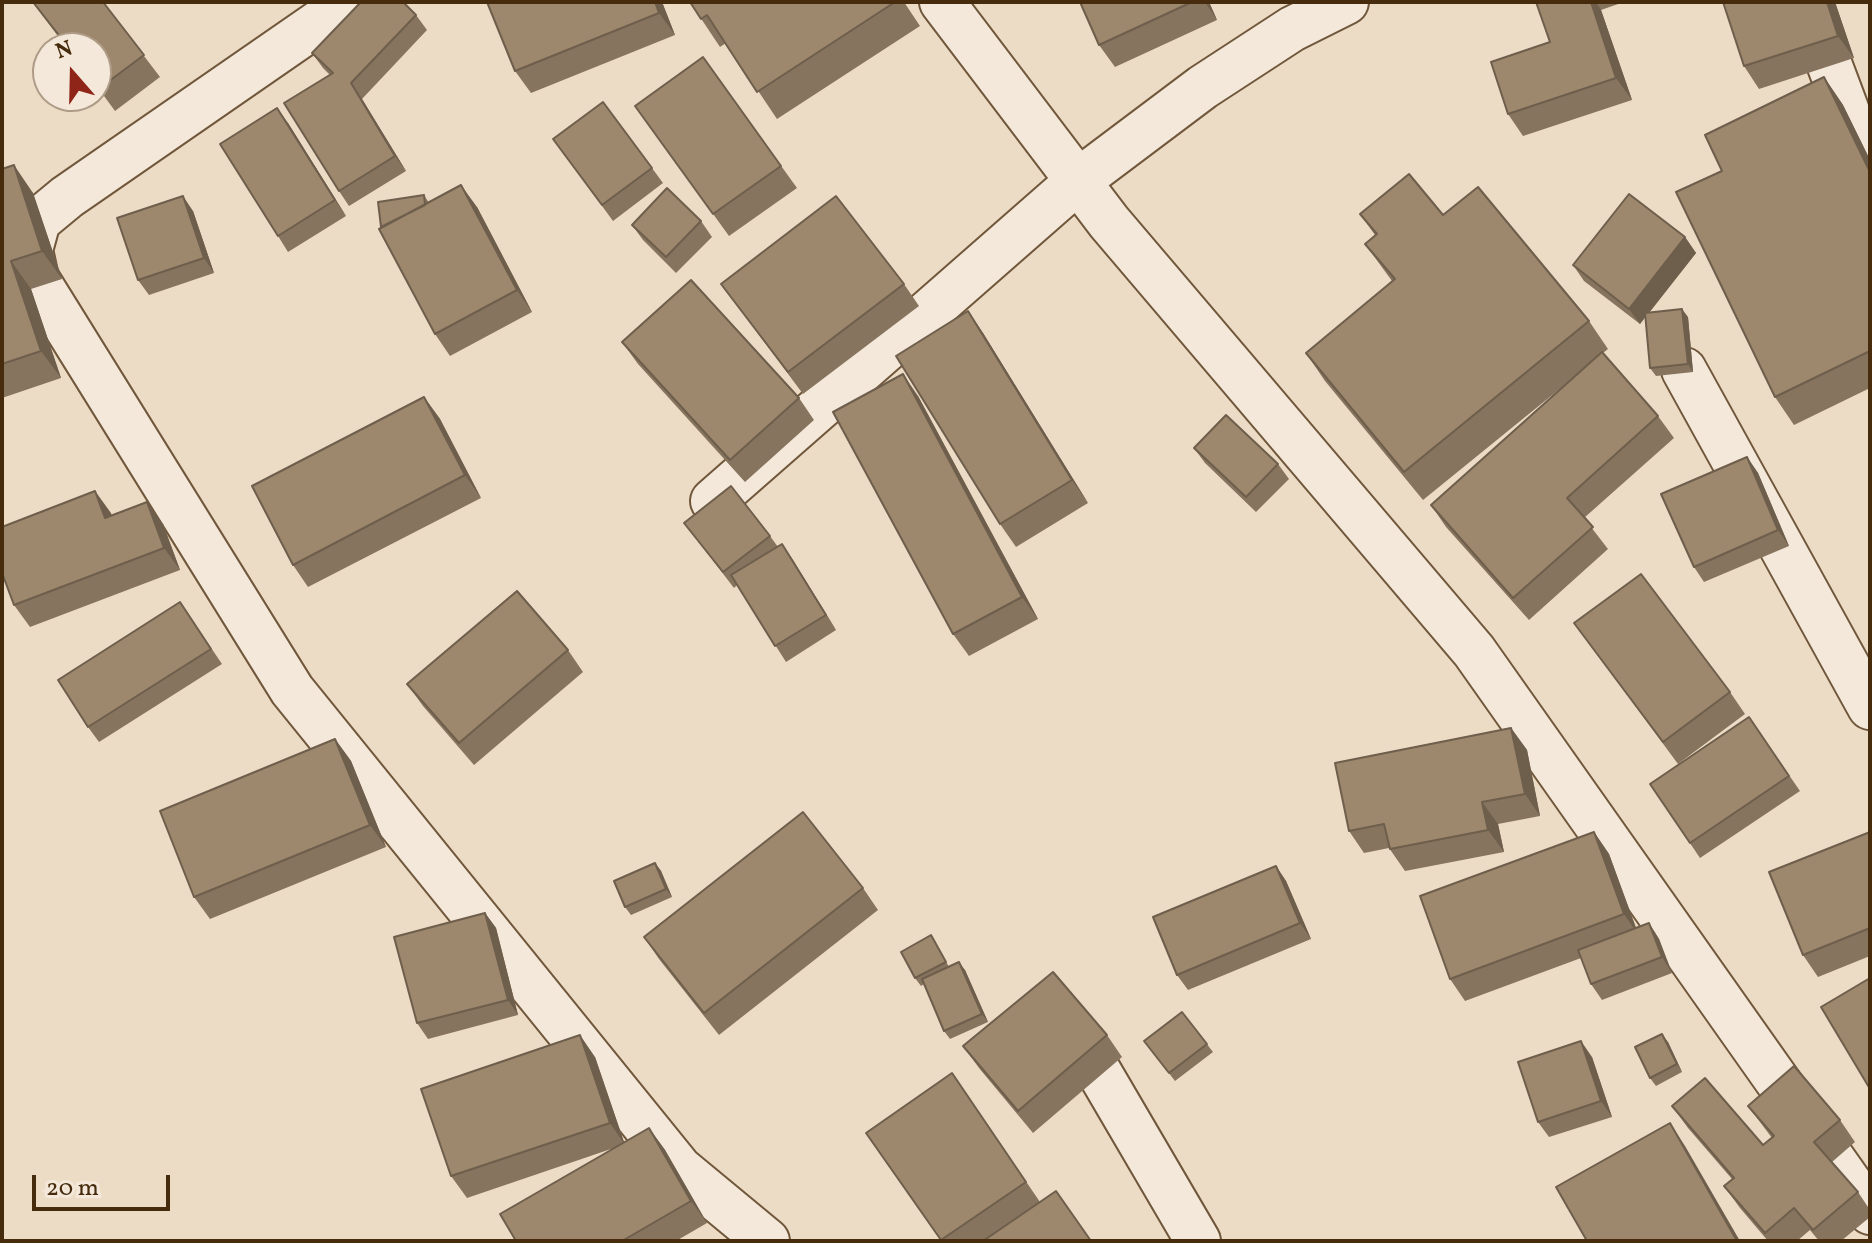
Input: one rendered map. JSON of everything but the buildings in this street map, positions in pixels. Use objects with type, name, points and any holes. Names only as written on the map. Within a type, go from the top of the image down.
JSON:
[{"type":"street","points":[[349,2],[67,197],[38,221],[30,250],[36,278],[292,690],[680,1169],[767,1241]]},
{"type":"street","points":[[943,2],[1119,234],[1474,651],[1870,1212]]},
{"type":"street","points":[[713,501],[1078,181],[1203,87],[1292,29],[1346,2]]},
{"type":"street","points":[[1806,2],[1870,173]]},
{"type":"street","points":[[1684,370],[1870,707]]},
{"type":"street","points":[[1085,1048],[1198,1241]]}]
